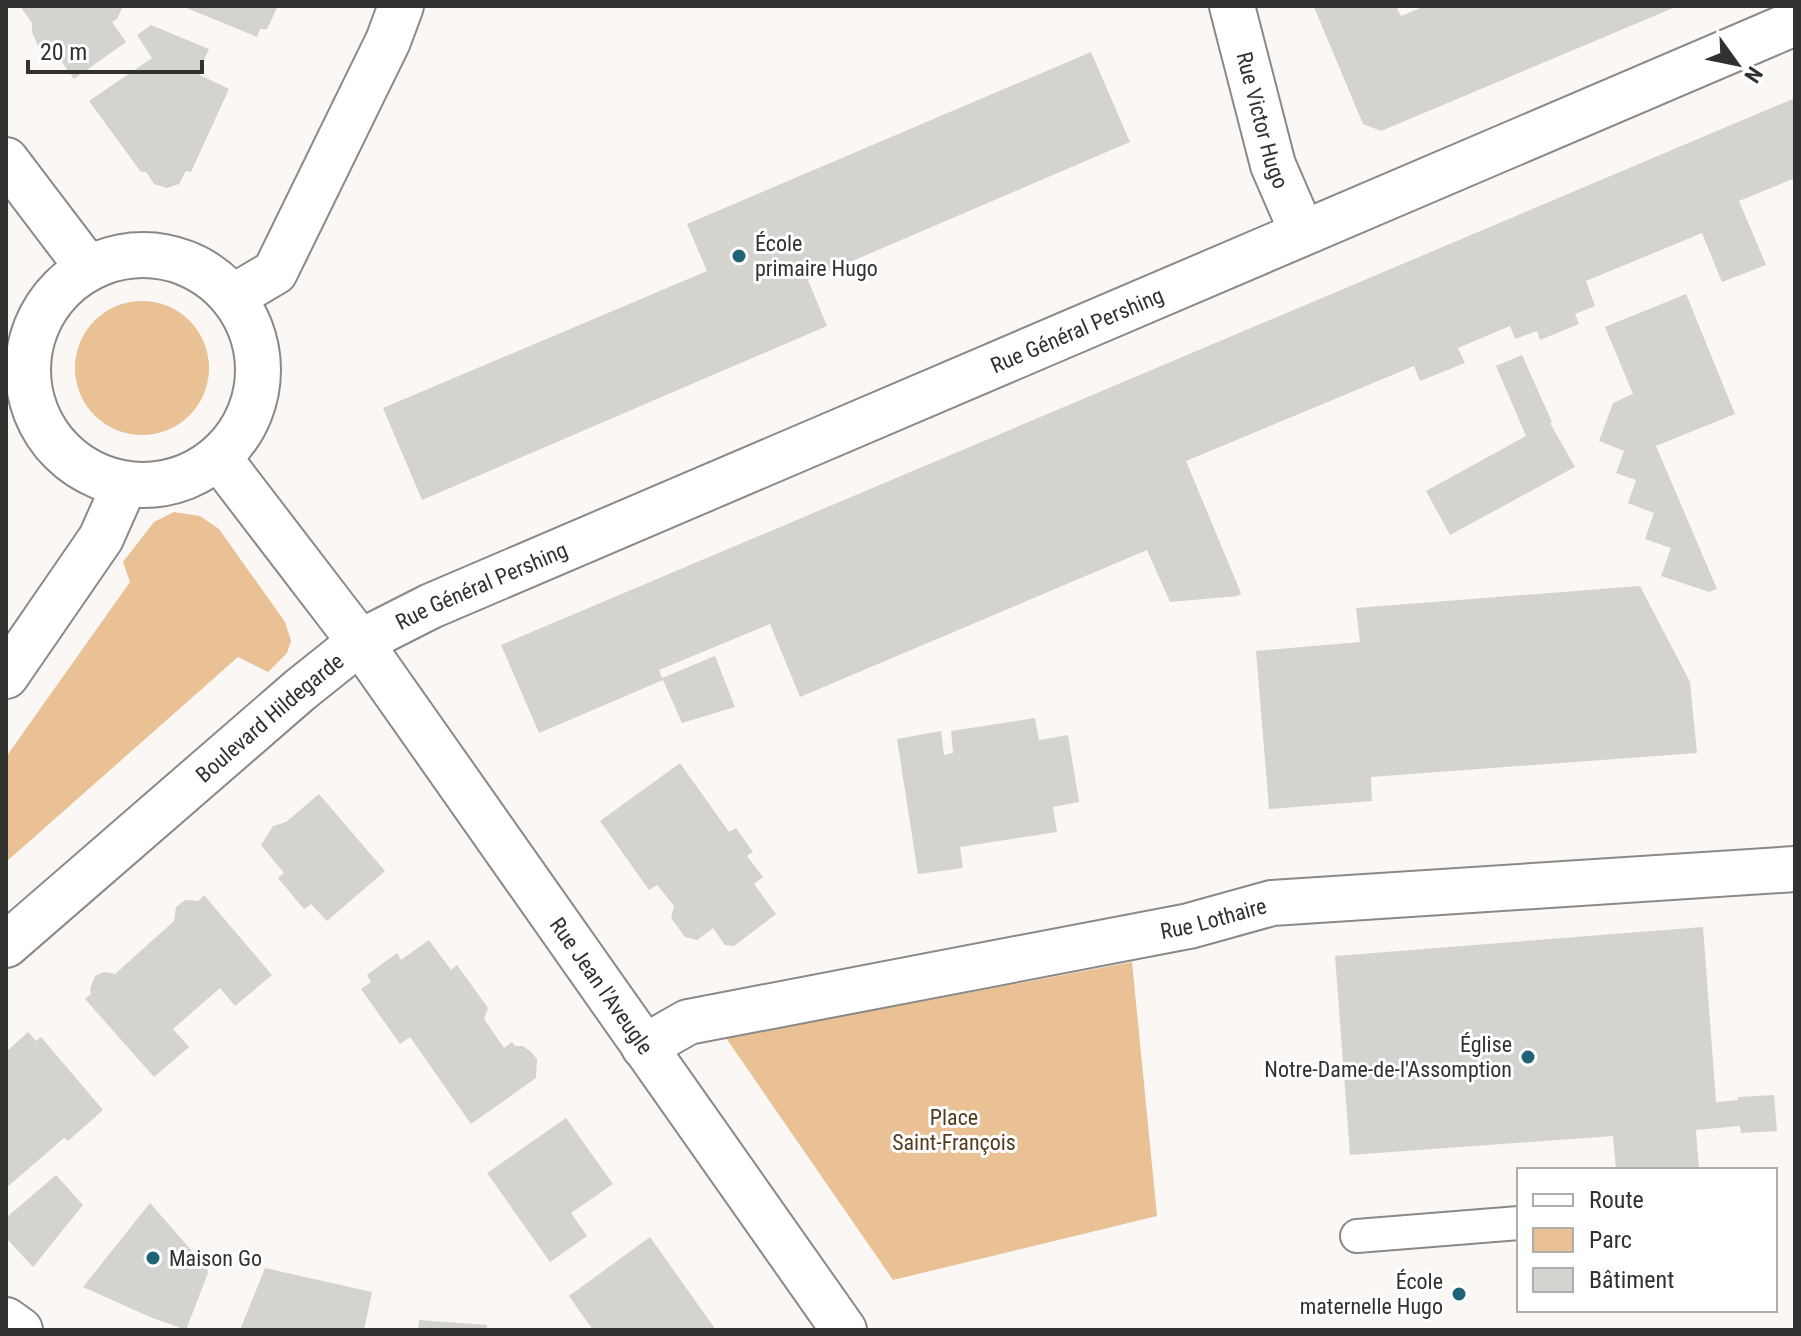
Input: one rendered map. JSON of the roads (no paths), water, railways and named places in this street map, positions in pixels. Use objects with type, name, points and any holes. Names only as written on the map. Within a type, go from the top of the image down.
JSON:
[{"type":"street","points":[[233,297],[275,272],[388,41],[401,6]]},
{"type":"street","name":"Rue Victor Hugo","points":[[1232,6],[1273,165],[1302,232]]},
{"type":"street","name":"Rue Général Pershing","points":[[360,642],[431,606],[1795,23]]},
{"type":"street","points":[[6,160],[88,268]]},
{"type":"street","points":[[126,255],[166,256],[204,270],[233,297],[254,336],[259,380],[246,423],[219,458],[175,481],[125,484],[88,471],[57,448],[17,378],[33,333],[54,295],[88,268],[126,255]]},
{"type":"street","name":"Boulevard Hildegarde","points":[[6,945],[300,690],[360,642],[219,458]]},
{"type":"street","points":[[6,676],[101,538],[125,484]]},
{"type":"street","name":"Rue Jean l'Aveugle","points":[[360,642],[844,1330]]},
{"type":"street","name":"Rue Lothaire","points":[[644,1047],[688,1022],[1189,926],[1272,903],[1795,869]]},
{"type":"street","points":[[6,1320],[20,1330]]},
{"type":"lane","points":[[1357,1236],[1517,1223]]},
{"type":"place","name":"École primaire Hugo","points":[[739,256]]},
{"type":"place","name":"Église Notre-Dame-de-l'Assomption","points":[[1528,1057]]},
{"type":"place","name":"Maison Go","points":[[153,1258]]},
{"type":"place","name":"École maternelle Hugo","points":[[1459,1294]]},
{"type":"park label","name":"Place Saint-François","points":[[954,1130]]}]
